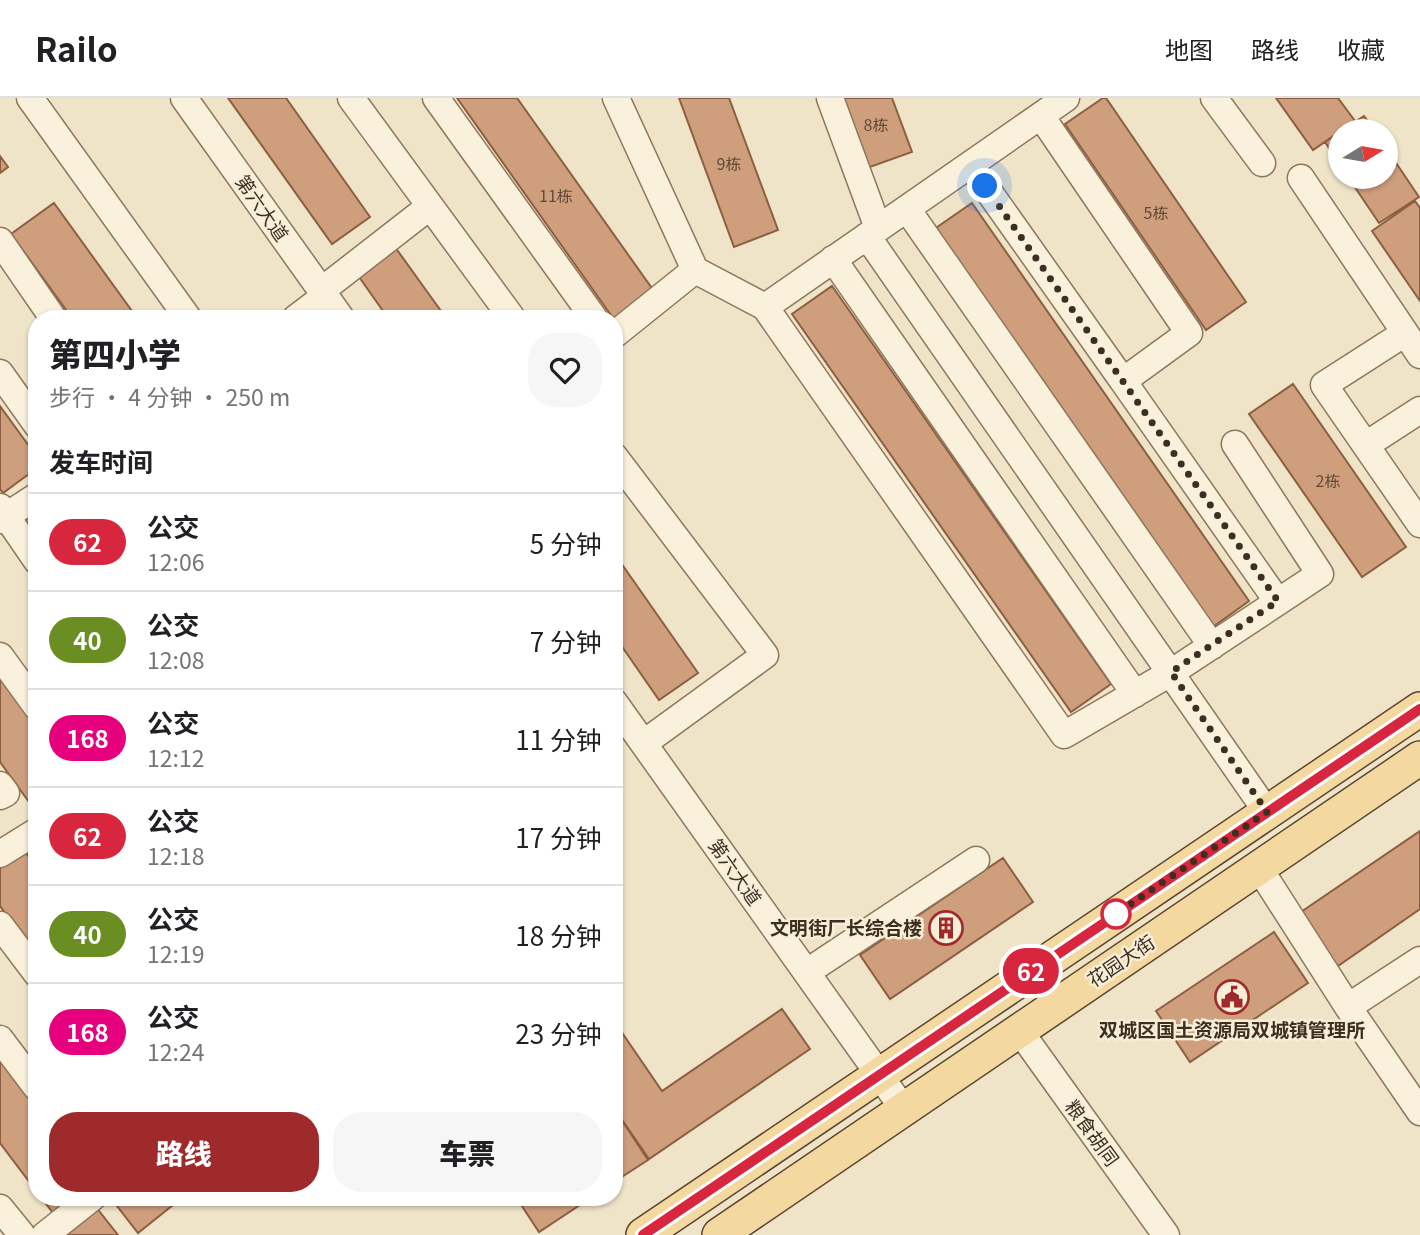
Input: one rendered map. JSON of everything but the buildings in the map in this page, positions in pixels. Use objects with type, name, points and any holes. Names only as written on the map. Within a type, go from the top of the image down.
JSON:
[{"type":"main road","points":[[643,1235],[1420,709]]},
{"type":"main road","name":"花园大街","points":[[719,1235],[905,1111],[1018,1030],[1420,758]]},
{"type":"street","points":[[30,98],[182,310]]},
{"type":"street","name":"第六大道","points":[[184,98],[335,310]]},
{"type":"street","points":[[351,98],[506,310]]},
{"type":"street","points":[[436,98],[588,310]]},
{"type":"street","points":[[617,98],[695,270],[765,307],[1064,735],[1171,672],[1320,574],[1234,444]]},
{"type":"street","points":[[830,98],[873,232],[1267,812]]},
{"type":"street","points":[[1214,98],[1262,163]]},
{"type":"street","points":[[765,307],[970,165],[1049,105],[1189,333],[1123,381]]},
{"type":"street","points":[[970,165],[1278,601]]},
{"type":"street","points":[[1301,178],[1420,355]]},
{"type":"street","points":[[305,310],[429,206]]},
{"type":"street","points":[[907,209],[1212,646]]},
{"type":"street","points":[[0,241],[48,310]]},
{"type":"street","points":[[833,260],[1135,694]]},
{"type":"street","points":[[623,328],[695,270]]},
{"type":"street","points":[[1405,333],[1324,384],[1420,524]]},
{"type":"street","points":[[0,373],[28,412]]},
{"type":"street","points":[[1366,445],[1420,410]]},
{"type":"street","points":[[623,474],[765,655],[644,743]]},
{"type":"street","points":[[28,501],[2,514],[28,549]]},
{"type":"street","points":[[0,656],[28,695]]},
{"type":"street","name":"第六大道","points":[[623,714],[905,1111]]},
{"type":"street","points":[[0,785],[6,793],[0,796]]},
{"type":"street","points":[[0,854],[28,837]]},
{"type":"street","points":[[807,972],[976,860]]},
{"type":"street","points":[[1259,868],[1348,1007],[1420,1112]]},
{"type":"street","points":[[4,938],[28,964]]},
{"type":"street","points":[[1348,1007],[1420,960]]},
{"type":"street","name":"粮食胡同","points":[[1018,1030],[1166,1235]]},
{"type":"street","points":[[0,1039],[28,1076]]},
{"type":"street","points":[[45,1235],[82,1206]]},
{"type":"street","points":[[0,1208],[22,1235]]},
{"type":"bus line","name":"62","points":[[643,1235],[1420,709]]},
{"type":"place","name":"文明街厂长综合楼","points":[[946,928]]},
{"type":"place","name":"双城区国土资源局双城镇管理所","points":[[1232,997]]},
{"type":"route","points":[[985,186],[1278,601],[1171,672],[1267,812],[1107,920],[1116,914]]}]
